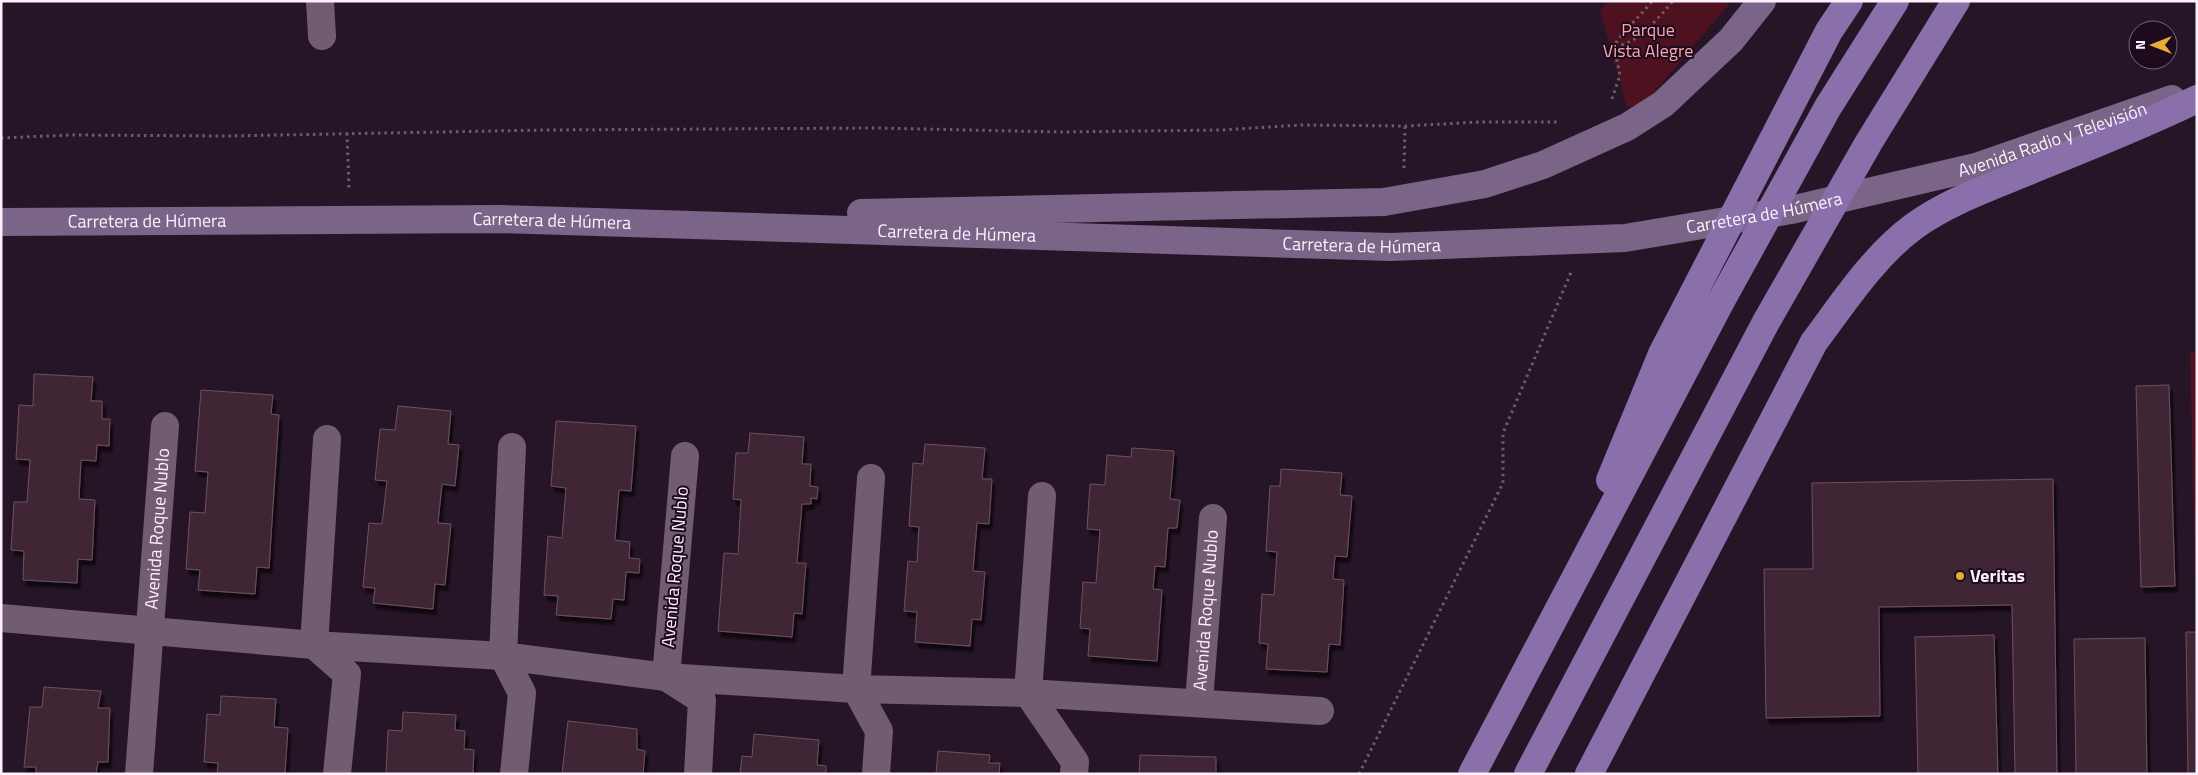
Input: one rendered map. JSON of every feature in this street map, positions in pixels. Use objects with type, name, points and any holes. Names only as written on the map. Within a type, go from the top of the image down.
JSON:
[{"type":"highway","points":[[1541,646],[1662,354],[1829,31],[1849,1]]},
{"type":"highway","points":[[1472,774],[1721,302],[1818,124],[1895,1]]},
{"type":"highway","points":[[1528,774],[1766,322],[1869,142],[1956,1]]},
{"type":"highway","points":[[1589,774],[1814,342],[1848,296],[1889,247],[1914,226],[1950,206],[2197,100]]},
{"type":"main road","points":[[500,219],[1384,202],[1485,184],[1543,165],[1627,128],[1663,104],[1731,40],[1762,1]]},
{"type":"main road","name":"Avenida Radio y Televisión","points":[[1906,184],[1976,167],[2197,90]]},
{"type":"main road","name":"Carretera de Húmera","points":[[1,222],[500,219],[1391,247],[1625,238],[1791,210],[1906,184]]},
{"type":"street","points":[[320,1],[322,36]]},
{"type":"street","name":"Avenida Roque Nublo","points":[[139,774],[148,631],[165,426]]},
{"type":"street","points":[[327,440],[314,645],[347,674],[337,774]]},
{"type":"street","points":[[512,447],[502,656],[522,693],[514,774]]},
{"type":"street","name":"Avenida Roque Nublo","points":[[666,677],[685,456]]},
{"type":"street","points":[[871,478],[856,689],[879,731],[876,774]]},
{"type":"street","points":[[1042,496],[1028,693],[1075,762],[1074,774]]},
{"type":"street","name":"Avenida Roque Nublo","points":[[1199,702],[1213,518]]},
{"type":"street","name":"Avenida Roque Nublo","points":[[1,618],[314,645],[502,656],[666,677],[856,689],[1028,693],[1199,702],[1320,711]]},
{"type":"street","name":"Avenida Roque Nublo","points":[[666,677],[702,700],[698,774]]},
{"type":"path","points":[[1610,105],[1620,75],[1614,46],[1623,32],[1643,13],[1652,1]]},
{"type":"path","points":[[1614,46],[1622,46],[1652,26],[1672,1]]},
{"type":"path","points":[[1,138],[70,135],[227,136],[546,130],[876,128],[1061,132],[1221,130],[1301,125],[1404,126],[1479,122],[1557,123],[1565,121]]},
{"type":"path","points":[[1359,774],[1503,483],[1503,432],[1574,264]]},
{"type":"green space","name":"Parque Vista Alegre","points":[[1607,1],[1732,1],[1644,104],[1627,107],[1600,11]]},
{"type":"green space","points":[[2190,352],[2197,352],[2197,574],[2195,574]]},
{"type":"building","points":[[34,374],[93,377],[91,401],[102,401],[102,419],[110,419],[109,446],[97,445],[96,461],[81,460],[79,499],[95,500],[92,560],[78,559],[77,583],[23,580],[24,551],[11,550],[14,502],[27,502],[30,460],[16,459],[19,405],[33,406]]},
{"type":"building","points":[[2169,385],[2175,586],[2141,587],[2136,386]]},
{"type":"building","points":[[201,390],[273,395],[271,414],[279,415],[269,568],[257,567],[255,594],[198,590],[200,570],[186,569],[190,512],[205,513],[208,472],[195,471]]},
{"type":"building","points":[[398,406],[451,411],[448,444],[459,445],[455,486],[442,484],[438,523],[451,524],[445,585],[435,584],[433,609],[373,603],[375,588],[363,587],[369,523],[382,524],[387,481],[375,480],[380,429],[395,430]]},
{"type":"building","points":[[556,421],[636,426],[631,491],[619,490],[615,540],[630,542],[629,558],[640,559],[639,573],[626,572],[624,600],[613,599],[611,619],[556,615],[558,596],[544,595],[548,536],[562,538],[566,488],[551,486]]},
{"type":"building","points":[[750,433],[804,437],[802,464],[811,464],[810,486],[818,487],[817,499],[811,498],[811,504],[802,504],[797,563],[806,563],[802,614],[794,613],[792,637],[718,631],[724,553],[738,554],[741,500],[733,499],[736,453],[748,453]]},
{"type":"building","points":[[925,444],[985,448],[982,479],[992,479],[989,524],[977,523],[973,571],[985,572],[981,620],[972,619],[970,646],[915,642],[917,612],[904,611],[908,561],[917,562],[919,527],[909,526],[913,463],[923,464]]},
{"type":"building","points":[[1132,448],[1174,451],[1170,499],[1180,500],[1177,528],[1168,528],[1165,567],[1155,566],[1153,589],[1162,590],[1157,661],[1088,656],[1090,629],[1080,628],[1083,582],[1096,583],[1100,530],[1087,529],[1090,484],[1105,485],[1107,455],[1131,457]]},
{"type":"building","points":[[1281,469],[1342,473],[1340,495],[1352,496],[1347,557],[1335,556],[1333,579],[1344,580],[1340,645],[1329,644],[1327,672],[1266,669],[1268,644],[1259,643],[1262,594],[1274,595],[1277,552],[1266,551],[1270,486],[1280,486]]},
{"type":"building","points":[[2053,479],[2057,774],[2015,774],[2012,605],[1879,607],[1880,716],[1766,718],[1764,569],[1813,569],[1812,483]]},
{"type":"building","points":[[2186,632],[2197,632],[2197,774],[2188,774]]},
{"type":"building","points":[[1994,635],[1998,774],[1918,774],[1915,637]]},
{"type":"building","points":[[2145,638],[2147,774],[2076,774],[2074,639]]},
{"type":"building","points":[[44,687],[101,691],[98,708],[110,708],[108,762],[98,762],[96,774],[36,774],[36,767],[24,767],[30,707],[42,707]]},
{"type":"building","points":[[221,696],[276,699],[274,727],[288,728],[285,774],[217,774],[218,763],[204,762],[207,714],[220,715]]},
{"type":"building","points":[[403,712],[456,715],[455,730],[465,731],[464,749],[474,750],[473,774],[386,774],[388,730],[402,731]]},
{"type":"building","points":[[568,721],[637,729],[637,749],[645,751],[643,774],[562,774]]},
{"type":"building","points":[[754,734],[819,740],[817,765],[826,766],[826,774],[740,774],[742,756],[752,757]]},
{"type":"building","points":[[938,751],[990,755],[989,763],[1000,763],[999,774],[936,774]]},
{"type":"building","points":[[1140,755],[1216,757],[1216,774],[1139,774]]},
{"type":"place","name":"Veritas","points":[[1960,576]]}]
